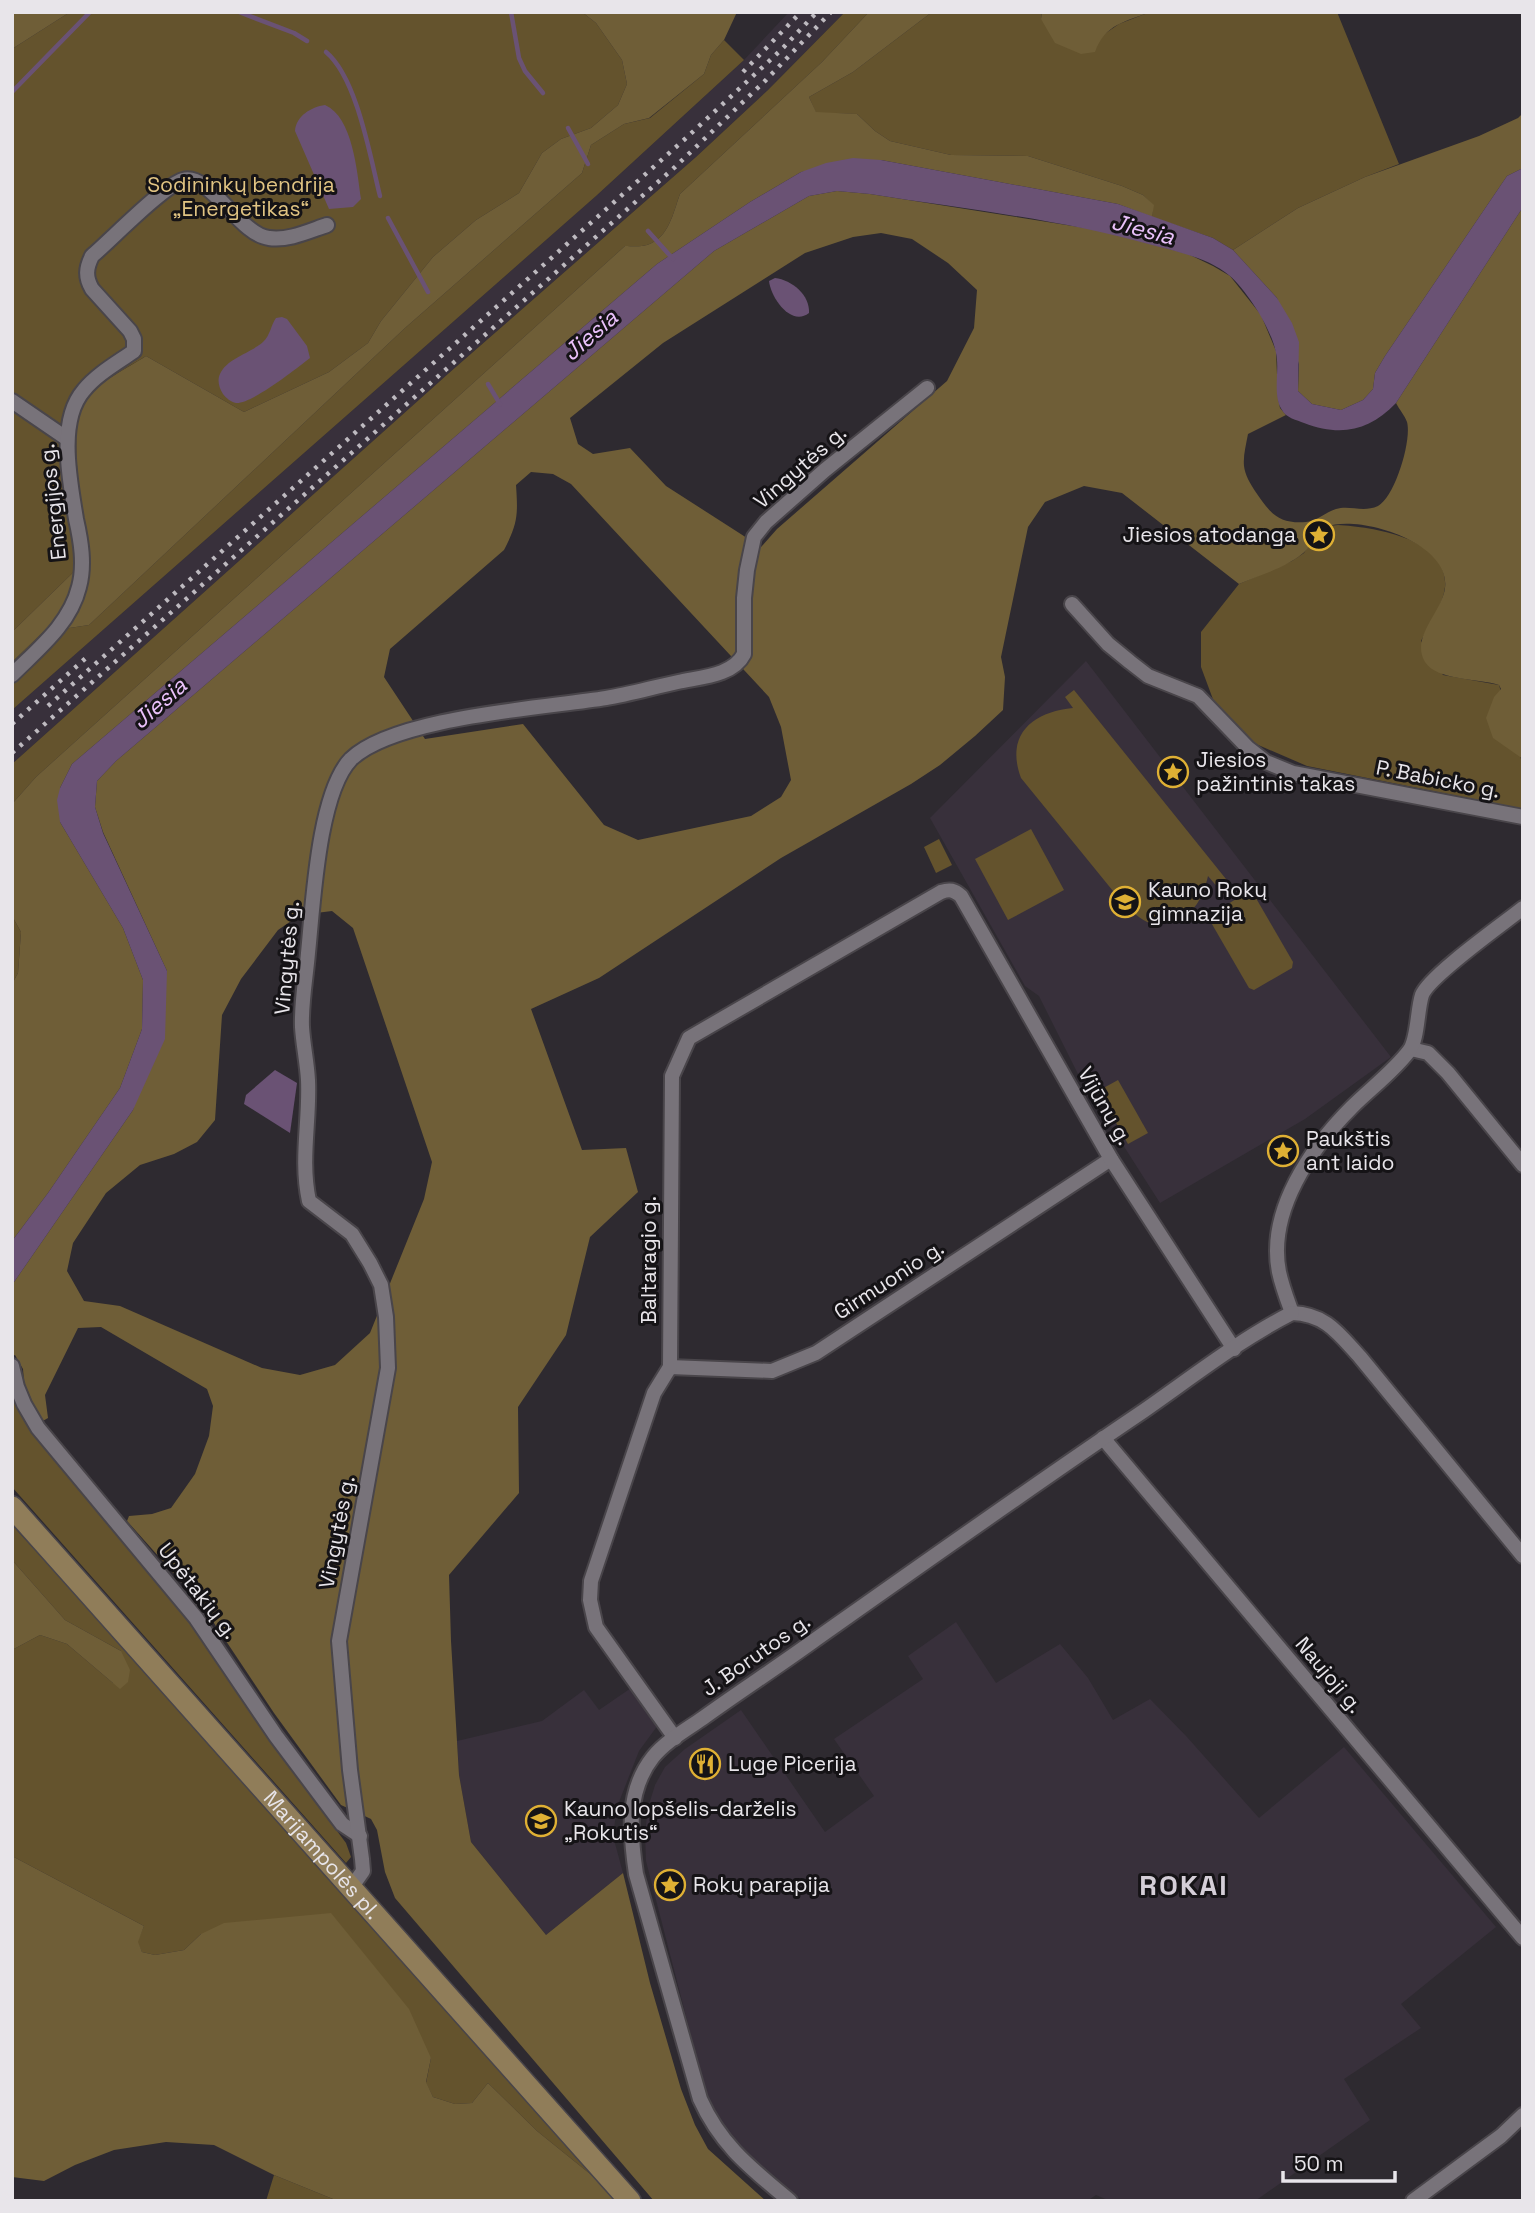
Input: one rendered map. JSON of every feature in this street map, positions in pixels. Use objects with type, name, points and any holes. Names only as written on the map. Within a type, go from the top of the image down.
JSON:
[{"type":"main road","name":"Marijampolės pl.","points":[[12,1507],[631,2201]]},
{"type":"street","name":"Energijos g.","points":[[12,675],[57,630],[68,615],[79,588],[82,571],[81,545],[66,438],[73,408],[82,391],[134,351],[134,340],[130,331],[88,281],[87,265],[92,256],[167,189],[187,178],[206,187],[258,235],[285,238],[327,225]]},
{"type":"street","name":"Vingytės g.","points":[[351,1888],[363,1871],[350,1770],[339,1641],[388,1368],[386,1317],[381,1285],[352,1234],[309,1201],[304,1177],[308,1080],[302,1024],[317,863],[322,830],[338,781],[351,760],[375,743],[404,732],[460,719],[610,698],[715,674],[734,667],[744,654],[744,598],[754,537],[766,522],[825,471],[927,388]]},
{"type":"street","points":[[12,401],[66,438]]},
{"type":"street","name":"P. Babicko g.","points":[[1072,604],[1108,644],[1130,662],[1148,676],[1198,696],[1248,748],[1266,762],[1293,773],[1523,817]]},
{"type":"street","name":"Vijūnų g.","points":[[941,892],[949,889],[961,896],[1111,1159],[1234,1349]]},
{"type":"street","name":"Baltaragio g.","points":[[675,1738],[596,1627],[590,1600],[591,1581],[643,1424],[654,1393],[670,1367],[672,1076],[689,1038],[941,892]]},
{"type":"street","points":[[1523,908],[1441,972],[1423,992],[1411,1049],[1336,1124],[1294,1186],[1280,1222],[1278,1247],[1279,1271],[1292,1312],[1316,1317],[1331,1326],[1360,1357],[1523,1556]]},
{"type":"street","points":[[1411,1049],[1428,1053],[1448,1073],[1523,1165]]},
{"type":"street","name":"Girmuonio g.","points":[[670,1367],[772,1371],[817,1353],[1111,1159]]},
{"type":"street","name":"J. Borutos g.","points":[[790,2201],[734,2152],[709,2121],[692,2074],[636,1874],[632,1850],[633,1801],[645,1769],[655,1754],[675,1738],[1103,1438],[1273,1322],[1292,1312]]},
{"type":"street","name":"Upėtakių g.","points":[[12,1366],[20,1396],[38,1428],[196,1618],[276,1735],[342,1824],[360,1836]]},
{"type":"street","name":"Naujoji g.","points":[[1103,1438],[1523,1938]]},
{"type":"street","points":[[1413,2201],[1501,2136],[1523,2115]]},
{"type":"shaded area","points":[[12,12],[70,12],[12,49]]},
{"type":"shaded area","points":[[582,12],[737,12],[724,40],[711,55],[704,74],[649,118],[624,124],[591,145],[582,173],[405,328],[89,625],[43,632],[12,662],[12,632],[88,558],[80,501],[77,432],[80,414],[91,394],[105,381],[146,356],[244,412],[329,372],[368,343],[381,321],[433,257],[476,220],[519,193],[542,153],[561,139],[591,128],[618,105],[627,84],[622,60],[596,23]]},
{"type":"shaded area","points":[[789,12],[845,12],[768,90],[696,157],[449,373],[12,764],[12,710],[596,196],[744,60]]},
{"type":"shaded area","points":[[869,12],[932,12],[853,72],[809,97],[816,112],[857,114],[890,141],[951,155],[1028,156],[1143,195],[1154,205],[1152,217],[1118,204],[881,160],[801,172],[750,202],[657,264],[72,764],[60,788],[60,822],[123,928],[143,980],[142,1029],[120,1088],[12,1241],[12,984],[18,973],[21,932],[12,916],[12,804],[36,777],[625,246],[647,245],[660,237],[669,224],[680,194],[822,62]]},
{"type":"shaded area","points":[[1042,12],[1150,12],[1117,25],[1104,35],[1095,52],[1081,54],[1055,43],[1041,19]]},
{"type":"shaded area","points":[[1523,113],[1523,168],[1507,176],[1385,356],[1375,373],[1373,389],[1363,400],[1341,410],[1312,404],[1298,391],[1299,364],[1277,298],[1233,250],[1298,208],[1365,177],[1479,136],[1518,118]]},
{"type":"shaded area","points":[[837,191],[870,194],[1098,230],[1188,254],[1230,276],[1261,315],[1276,351],[1278,398],[1280,408],[1286,415],[1248,434],[1244,454],[1245,469],[1253,488],[1270,511],[1282,519],[1296,522],[1310,521],[1341,508],[1372,508],[1384,501],[1401,467],[1407,441],[1407,422],[1396,403],[1523,207],[1523,759],[1493,738],[1486,718],[1494,697],[1501,689],[1499,685],[1448,676],[1439,673],[1425,662],[1421,643],[1445,588],[1443,572],[1433,557],[1418,545],[1379,528],[1341,524],[1326,527],[1319,532],[1306,551],[1295,559],[1239,584],[1122,493],[1084,486],[1045,502],[1028,527],[1001,657],[1005,677],[1003,710],[940,765],[911,784],[781,858],[599,978],[531,1009],[582,1150],[626,1148],[638,1192],[590,1237],[566,1335],[518,1407],[519,1493],[449,1575],[459,1775],[471,1842],[546,1935],[623,1873],[650,1983],[681,2089],[695,2125],[708,2149],[766,2201],[654,2201],[395,1898],[385,1872],[377,1830],[371,1819],[341,1805],[274,1713],[210,1617],[127,1521],[129,1516],[152,1514],[171,1508],[195,1474],[209,1436],[213,1406],[207,1389],[101,1327],[78,1328],[45,1395],[48,1418],[41,1422],[24,1382],[23,1369],[15,1355],[12,1356],[12,1285],[133,1110],[167,971],[103,832],[95,807],[97,781],[116,761],[714,251],[809,196]],"holes":[[[881,233],[912,239],[948,263],[977,290],[974,328],[947,381],[777,529],[761,547],[666,486],[630,448],[593,454],[578,444],[570,418],[663,343],[805,253],[853,237]],[[531,472],[553,474],[571,484],[769,697],[781,727],[791,780],[781,797],[751,816],[638,840],[604,825],[523,724],[425,739],[384,677],[390,649],[504,550],[516,519],[516,485]],[[332,911],[353,928],[432,1162],[424,1199],[370,1333],[335,1365],[300,1375],[262,1368],[120,1306],[84,1301],[67,1271],[73,1243],[106,1193],[140,1165],[174,1154],[197,1142],[215,1120],[222,1015],[241,979],[278,930],[300,915]]]},
{"type":"shaded area","name":"Kauno Rokų gimnazija","points":[[1086,661],[1391,1057],[1305,1119],[1160,1203],[1079,1076],[1039,996],[1025,986],[930,818]]},
{"type":"shaded area","points":[[12,1560],[65,1620],[121,1651],[130,1670],[128,1682],[120,1689],[67,1644],[40,1635],[12,1650]]},
{"type":"shaded area","points":[[956,1622],[996,1683],[1060,1644],[1088,1678],[1113,1720],[1150,1699],[1259,1818],[1344,1747],[1496,1927],[1401,2004],[1421,2028],[1344,2079],[1370,2120],[1255,2201],[1110,2201],[1096,2195],[1087,2201],[803,2201],[747,2154],[718,2119],[706,2094],[646,1861],[645,1833],[648,1808],[655,1785],[665,1767],[685,1749],[741,1710],[825,1832],[874,1796],[834,1739],[923,1679],[908,1656]]},
{"type":"shaded area","name":"Kauno lopšelis-darželis „Rokutis“","points":[[634,1686],[658,1725],[639,1751],[617,1807],[613,1836],[623,1873],[546,1935],[471,1842],[459,1775],[457,1741],[542,1721],[584,1690],[599,1710]]},
{"type":"shaded area","points":[[12,1856],[144,1926],[138,1942],[142,1952],[155,1955],[184,1950],[201,1934],[224,1923],[331,1913],[409,2009],[431,2058],[426,2082],[433,2097],[455,2104],[472,2103],[488,2083],[537,2131],[605,2186],[618,2201],[333,2199],[274,2175],[214,2145],[166,2142],[114,2150],[44,2181],[12,2177]]},
{"type":"green space","name":"Sodininkų bendrija „Energetikas“","points":[[70,12],[582,12],[596,23],[622,60],[627,84],[618,105],[591,128],[561,139],[542,153],[519,193],[476,220],[433,257],[381,321],[368,343],[329,372],[244,412],[146,356],[113,376],[89,395],[80,417],[77,436],[78,478],[88,558],[12,632],[12,49]]},
{"type":"green space","points":[[845,12],[869,12],[822,62],[680,194],[669,224],[660,237],[647,245],[625,246],[36,777],[12,804],[12,764],[449,373],[696,157],[768,90]]},
{"type":"green space","points":[[932,12],[1042,12],[1041,19],[1100,37],[1119,24],[1150,12],[1337,12],[1399,164],[1298,208],[1233,250],[1213,238],[1152,217],[1153,205],[1143,195],[1122,186],[1028,156],[951,155],[890,141],[857,114],[816,113],[809,97],[853,72]]},
{"type":"green space","points":[[724,40],[744,60],[596,196],[12,710],[12,662],[43,632],[89,625],[405,328],[582,173],[591,145],[624,124],[650,118],[704,74],[711,55]]},
{"type":"green space","points":[[1338,525],[1406,538],[1435,557],[1443,570],[1444,594],[1421,641],[1443,675],[1499,685],[1523,759],[1523,809],[1307,766],[1256,744],[1214,702],[1201,667],[1201,632],[1239,584],[1292,561],[1304,553],[1317,532]]},
{"type":"green space","points":[[1074,690],[1234,889],[1225,896],[1208,876],[1197,904],[1187,914],[1161,923],[1152,924],[1143,920],[1126,907],[1021,778],[1017,749],[1026,728],[1045,715],[1073,708],[1065,697]]},
{"type":"green space","points":[[1031,829],[1064,890],[1008,920],[975,859]]},
{"type":"green space","points":[[939,839],[952,865],[936,873],[924,847]]},
{"type":"green space","points":[[1248,892],[1253,893],[1293,962],[1292,968],[1254,990],[1249,988],[1209,919],[1211,914]]},
{"type":"green space","points":[[12,916],[21,932],[18,973],[12,984]]},
{"type":"green space","points":[[1118,1080],[1148,1133],[1128,1144],[1098,1091]]},
{"type":"green space","points":[[12,1398],[28,1424],[188,1621],[283,1759],[346,1843],[351,1857],[346,1863],[12,1487]]},
{"type":"green space","points":[[12,1525],[605,2186],[537,2131],[488,2083],[472,2103],[455,2104],[433,2097],[426,2083],[431,2058],[201,1934],[184,1950],[155,1955],[142,1952],[137,1942],[144,1926],[12,1856],[12,1650],[40,1635],[67,1644],[113,1683],[121,1651],[65,1620],[12,1560]]},
{"type":"green space","points":[[274,2175],[333,2199],[353,2201],[266,2201]]},
{"type":"water","points":[[325,105],[342,121],[352,146],[361,199],[353,207],[329,209],[295,131],[298,121],[305,113]]},
{"type":"water","name":"Jiesia","points":[[853,158],[881,160],[1118,204],[1213,238],[1233,250],[1277,298],[1292,323],[1299,342],[1298,391],[1312,404],[1341,410],[1363,400],[1373,389],[1375,373],[1385,356],[1507,176],[1523,168],[1523,207],[1396,403],[1365,425],[1342,430],[1317,427],[1284,413],[1277,397],[1274,344],[1258,312],[1230,276],[1203,260],[1183,253],[1047,221],[837,191],[809,196],[714,251],[116,761],[97,781],[95,807],[103,833],[167,971],[165,1039],[133,1110],[12,1285],[12,1241],[120,1088],[142,1029],[143,980],[123,928],[60,822],[57,800],[72,764],[657,264],[750,202],[801,172],[826,163]]},
{"type":"water","points":[[775,278],[788,282],[799,290],[809,306],[809,313],[795,316],[783,309],[769,281]]},
{"type":"water","points":[[276,318],[287,319],[307,346],[310,358],[252,398],[236,403],[230,401],[220,389],[219,376],[223,368],[263,342]]},
{"type":"water","points":[[275,1070],[297,1083],[290,1133],[244,1104],[246,1095]]},
{"type":"waterway","points":[[12,92],[90,12]]},
{"type":"waterway","points":[[239,12],[294,33],[307,41]]},
{"type":"waterway","points":[[511,12],[519,58],[525,71],[543,93]]},
{"type":"waterway","points":[[326,52],[337,64],[354,98],[380,196]]},
{"type":"waterway","points":[[568,128],[588,164]]},
{"type":"waterway","points":[[388,218],[428,292]]},
{"type":"waterway","points":[[648,231],[673,259]]},
{"type":"waterway","points":[[488,384],[500,404]]},
{"type":"railway","points":[[743,72],[801,12]]},
{"type":"railway","points":[[48,706],[685,139],[781,50],[817,12]]},
{"type":"railway","points":[[12,753],[675,167],[766,80],[831,12]]},
{"type":"railway","points":[[12,724],[87,657]]},
{"type":"place","name":"Jiesios atodanga","points":[[1319,535]]},
{"type":"place","name":"Jiesios pažintinis takas","points":[[1173,772]]},
{"type":"place","name":"Kauno Rokų gimnazija","points":[[1125,902]]},
{"type":"place","name":"Paukštis ant laido","points":[[1283,1151]]},
{"type":"place","name":"Luge Picerija","points":[[705,1764]]},
{"type":"place","name":"Kauno lopšelis-darželis „Rokutis“","points":[[541,1821]]},
{"type":"place","name":"Rokų parapija","points":[[670,1885]]},
{"type":"district","name":"ROKAI","points":[[1184,1885]]}]
